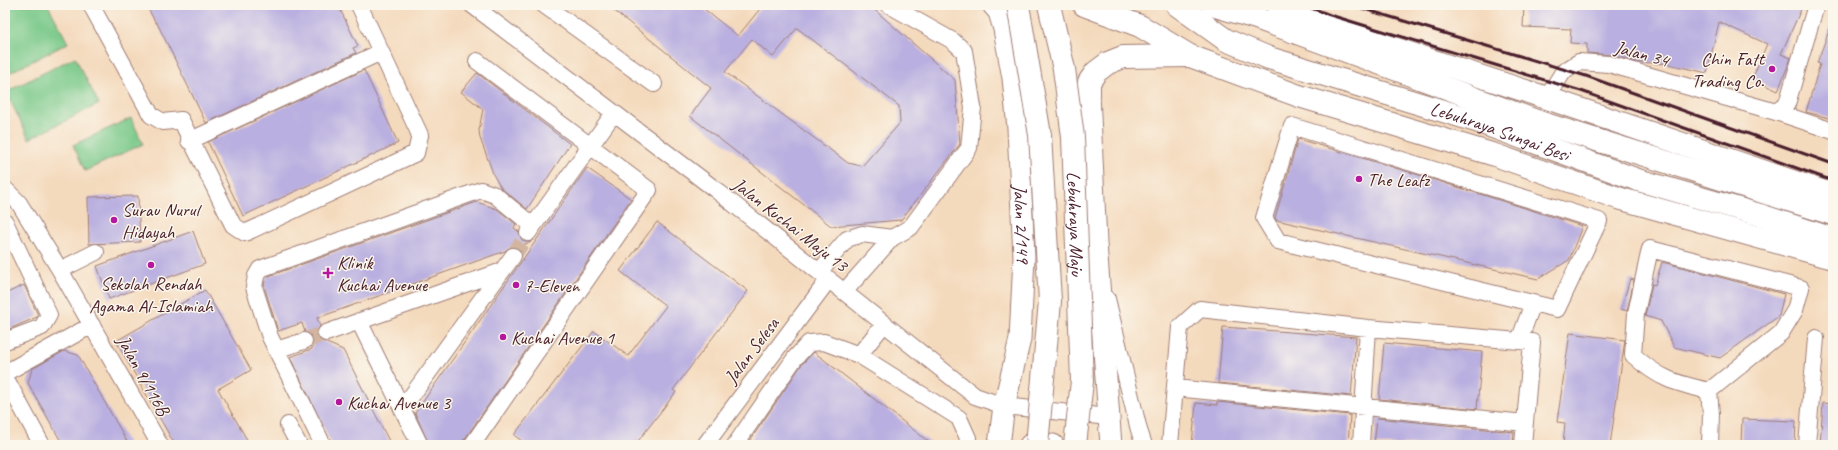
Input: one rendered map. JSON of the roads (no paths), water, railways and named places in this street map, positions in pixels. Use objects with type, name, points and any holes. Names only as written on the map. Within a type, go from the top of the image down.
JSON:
[{"type":"highway","name":"Lebuhraya Maju","points":[[1018,5],[1040,135],[1050,301],[1037,445]]},
{"type":"highway","name":"Lebuhraya Maju","points":[[1049,5],[1064,69],[1073,136],[1082,381],[1075,445]]},
{"type":"highway","points":[[1084,5],[1140,26],[1190,56],[1299,96],[1495,155],[1618,198],[1833,258]]},
{"type":"highway","points":[[1125,5],[1140,26]]},
{"type":"highway","name":"Lebuhraya Sungai Besi","points":[[1177,5],[1226,40],[1269,58],[1476,121],[1638,180],[1760,215],[1833,239]]},
{"type":"highway","points":[[1212,5],[1256,18],[1542,123],[1833,214]]},
{"type":"highway","points":[[1253,5],[1285,10],[1833,195]]},
{"type":"highway","points":[[1089,94],[1089,82],[1096,72],[1108,63],[1123,57],[1190,56]]},
{"type":"highway","points":[[1495,155],[1638,180]]},
{"type":"main road","name":"Jalan 2/149","points":[[993,5],[999,12],[1004,29],[1013,78],[1018,128],[1024,257],[1020,339],[1004,406],[999,445]]},
{"type":"main road","points":[[1089,94],[1096,243],[1111,445]]},
{"type":"main road","points":[[1030,445],[1033,443],[1053,445]]},
{"type":"street","points":[[91,5],[151,115],[163,122],[181,120],[189,141],[233,225],[245,233],[416,153],[420,135],[359,5]]},
{"type":"street","name":"Jalan Kuchai Maju 13","points":[[472,5],[716,190],[975,396],[1004,406],[1109,417]]},
{"type":"street","points":[[544,5],[654,84]]},
{"type":"street","points":[[844,292],[892,238],[911,227],[969,148],[973,107],[964,51],[953,41],[889,5]]},
{"type":"street","points":[[1776,112],[1787,104],[1816,5]]},
{"type":"street","points":[[189,141],[381,52]]},
{"type":"street","points":[[472,445],[649,190],[477,61]]},
{"type":"street","name":"Jalan 34","points":[[1546,98],[1563,72],[1579,62],[1609,64],[1776,112],[1833,131]]},
{"type":"street","points":[[323,445],[270,337],[254,287],[256,276],[260,270],[481,190],[495,195],[531,230],[614,113]]},
{"type":"street","points":[[1292,126],[1599,220],[1557,309],[1532,303],[1278,241],[1264,218],[1292,126]]},
{"type":"street","name":"Jalan 9/116B","points":[[5,189],[19,203],[60,270],[160,445]]},
{"type":"street","points":[[5,222],[49,314],[42,327],[5,340]]},
{"type":"street","name":"Jalan Selesa","points":[[705,445],[824,276],[847,239],[862,234],[892,238]]},
{"type":"street","points":[[1096,243],[1138,430],[1144,445]]},
{"type":"street","points":[[1650,249],[1801,288],[1796,310],[1781,333],[1709,390],[1674,383],[1648,369],[1633,355],[1636,313],[1650,249]]},
{"type":"street","points":[[60,270],[96,252]]},
{"type":"street","points":[[402,409],[513,256]]},
{"type":"street","points":[[326,333],[502,271]]},
{"type":"street","points":[[1519,341],[1532,303]]},
{"type":"street","points":[[1170,445],[1180,327],[1200,309],[1368,328],[1532,342],[1523,445]]},
{"type":"street","points":[[359,321],[420,445]]},
{"type":"street","points":[[859,355],[884,324]]},
{"type":"street","points":[[5,373],[92,325]]},
{"type":"street","points":[[1361,445],[1368,328]]},
{"type":"street","points":[[1807,445],[1816,338]]},
{"type":"street","points":[[276,350],[304,341]]},
{"type":"street","points":[[735,445],[795,358],[809,343],[824,342],[859,355],[959,418],[968,438],[967,445]]},
{"type":"street","points":[[5,377],[42,445]]},
{"type":"street","points":[[1175,388],[1525,423]]},
{"type":"street","points":[[1709,390],[1711,414],[1710,445]]},
{"type":"street","points":[[288,425],[299,445]]},
{"type":"tunnel","points":[[513,256],[528,233]]},
{"type":"tunnel","points":[[304,341],[326,333]]},
{"type":"railway","points":[[1304,5],[1330,15],[1581,91],[1833,181]]},
{"type":"railway","points":[[1351,5],[1586,76],[1833,164]]},
{"type":"place","name":"Chin Fatt Trading Co.","points":[[1772,69]]},
{"type":"place","name":"The Leafz","points":[[1359,179]]},
{"type":"place","name":"Surau Nurul Hidayah","points":[[114,220]]},
{"type":"place","name":"Sekolah Rendah Agama Al-Islamiah","points":[[151,265]]},
{"type":"place","name":"Klinik Kuchai Avenue","points":[[328,273]]},
{"type":"place","name":"7-Eleven","points":[[516,285]]},
{"type":"place","name":"Kuchai Avenue 1","points":[[503,337]]},
{"type":"place","name":"Kuchai Avenue 3","points":[[339,402]]}]
